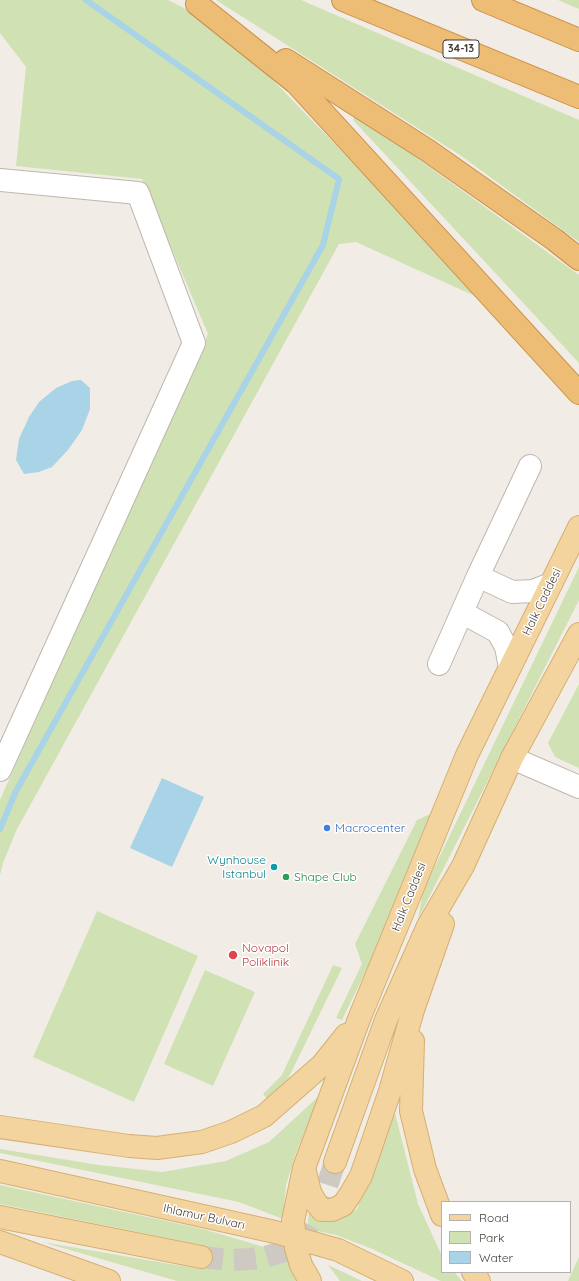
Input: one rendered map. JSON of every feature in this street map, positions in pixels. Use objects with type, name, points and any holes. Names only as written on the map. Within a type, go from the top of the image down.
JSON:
[{"type":"highway","name":"34-13","points":[[343,0],[579,97]]},
{"type":"highway","points":[[483,0],[579,40]]},
{"type":"highway","points":[[193,2],[427,150],[555,240],[579,259]]},
{"type":"highway","points":[[193,2],[296,83],[573,386]]},
{"type":"main road","name":"Halk Caddesi","points":[[310,1281],[301,1265],[295,1239],[293,1221],[304,1168],[359,1019],[467,755],[579,527]]},
{"type":"main road","points":[[335,1162],[386,1020],[428,926],[462,866],[512,758],[579,634]]},
{"type":"main road","points":[[304,1168],[310,1192],[322,1210],[332,1210],[343,1205],[361,1176],[388,1098],[413,1010],[462,866]]},
{"type":"main road","points":[[413,1010],[411,1111],[425,1169],[441,1212]]},
{"type":"main road","points":[[0,1127],[129,1146],[156,1148],[202,1142],[231,1132],[264,1116],[322,1065],[359,1019]]},
{"type":"main road","name":"Ihlamur Bulvarı","points":[[0,1171],[275,1232],[295,1239],[338,1250],[402,1281]]},
{"type":"main road","points":[[0,1217],[200,1257]]},
{"type":"main road","points":[[0,1242],[78,1275],[109,1281]]},
{"type":"street","points":[[0,180],[138,193],[194,343],[0,770]]},
{"type":"street","points":[[439,664],[478,576],[530,466]]},
{"type":"street","points":[[478,576],[512,592],[533,590],[551,584]]},
{"type":"street","points":[[462,613],[498,632],[506,647],[510,667]]},
{"type":"street","points":[[512,758],[579,787]]},
{"type":"green space","points":[[0,0],[168,0],[184,8],[265,72],[488,302],[356,242],[339,244],[16,831],[3,863],[0,875],[0,800],[208,334],[142,179],[16,166],[26,67],[0,33]]},
{"type":"green space","points":[[216,0],[301,0],[579,120],[579,242],[460,155]]},
{"type":"green space","points":[[558,0],[579,0],[579,9]]},
{"type":"green space","points":[[356,114],[579,275],[579,363],[353,120]]},
{"type":"green space","points":[[579,567],[579,600],[418,919],[423,891]]},
{"type":"green space","points":[[579,684],[579,768],[555,757],[548,743]]},
{"type":"green space","points":[[446,807],[342,1020],[336,1018],[362,964],[355,944],[417,820]]},
{"type":"green space","points":[[97,911],[198,956],[134,1102],[33,1057]]},
{"type":"green space","points":[[333,965],[342,968],[288,1079],[267,1099],[263,1094],[282,1075]]},
{"type":"green space","points":[[205,970],[255,992],[213,1086],[164,1064]]},
{"type":"green space","points":[[320,1095],[296,1153],[286,1185],[283,1219],[239,1202],[0,1153],[0,1149],[99,1165],[162,1172],[226,1161],[269,1142]]},
{"type":"green space","points":[[395,1113],[418,1204],[441,1254],[441,1273],[455,1273],[462,1281],[441,1281],[370,1248],[336,1235],[307,1229],[310,1204],[319,1219],[334,1222],[357,1209]]},
{"type":"green space","points":[[0,1185],[203,1229],[288,1254],[296,1281],[177,1281],[42,1242],[200,1269],[202,1245],[0,1204]]},
{"type":"green space","points":[[579,1257],[579,1281],[568,1281]]},
{"type":"green space","points":[[328,1265],[362,1281],[340,1281]]},
{"type":"water","points":[[81,380],[90,388],[90,409],[82,430],[68,450],[52,467],[39,472],[24,474],[16,460],[19,439],[29,417],[39,402],[56,388],[72,381]]},
{"type":"water","points":[[162,778],[204,797],[172,867],[130,848]]},
{"type":"waterway","points":[[0,829],[16,791],[323,245],[339,179],[86,0]]},
{"type":"tunnel","points":[[201,1257],[232,1260],[250,1259],[265,1257],[285,1251],[304,1233],[323,1198],[335,1162]]},
{"type":"place","name":"Macrocenter","points":[[327,828]]},
{"type":"place","name":"Wynhouse Istanbul","points":[[274,867]]},
{"type":"place","name":"Shape Club","points":[[286,877]]},
{"type":"place","name":"Novapol Poliklinik","points":[[233,955]]}]
